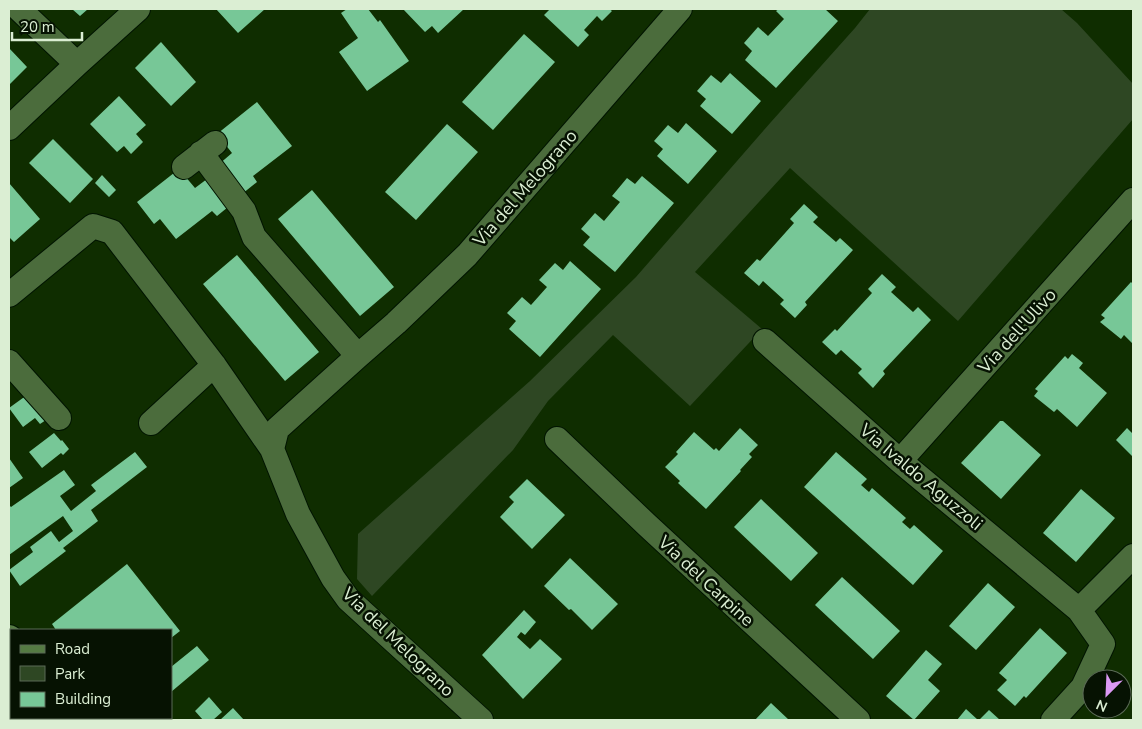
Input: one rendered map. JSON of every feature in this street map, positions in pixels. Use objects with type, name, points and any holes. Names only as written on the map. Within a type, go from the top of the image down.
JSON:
[{"type":"street","points":[[19,9],[77,64]]},
{"type":"street","points":[[9,128],[138,9]]},
{"type":"street","name":"Via del Melograno","points":[[272,449],[277,429],[396,324],[467,255],[680,9]]},
{"type":"street","points":[[200,154],[244,210],[254,237],[358,356]]},
{"type":"street","name":"Via dell'Ulivo","points":[[900,461],[1133,200]]},
{"type":"street","name":"Via del Melograno","points":[[9,295],[94,226],[112,232],[214,366],[272,449],[298,514],[333,578],[348,599],[481,720]]},
{"type":"street","name":"Via Ivaldo Aguzzoli","points":[[765,341],[900,461],[1079,610],[1103,644],[1083,687],[1053,720]]},
{"type":"street","points":[[9,362],[59,418]]},
{"type":"street","points":[[151,423],[214,366]]},
{"type":"street","name":"Via del Carpine","points":[[557,439],[647,526],[858,720]]},
{"type":"street","points":[[1079,610],[1133,556]]},
{"type":"green space","points":[[870,9],[1061,9],[1077,23],[1133,84],[1133,119],[958,321],[790,168],[695,272],[762,329],[690,406],[613,335],[548,401],[513,450],[372,596],[357,579],[358,534],[530,381],[636,277]]},
{"type":"building","points":[[72,9],[88,9],[80,16]]},
{"type":"building","points":[[216,9],[265,9],[238,33]]},
{"type":"building","points":[[347,9],[368,9],[378,22],[380,20],[409,61],[367,91],[339,52],[358,38],[341,13]]},
{"type":"building","points":[[403,9],[464,9],[438,33],[432,26],[425,32]]},
{"type":"building","points":[[550,9],[609,9],[612,11],[602,21],[597,16],[584,30],[589,35],[578,47],[544,15]]},
{"type":"building","points":[[779,9],[825,9],[838,21],[776,88],[745,60],[752,51],[744,43],[758,27],[768,36],[784,19],[776,11]]},
{"type":"building","points":[[524,34],[555,62],[493,130],[462,102]]},
{"type":"building","points":[[161,42],[196,82],[171,106],[135,68]]},
{"type":"building","points":[[9,48],[27,67],[9,85]]},
{"type":"building","points":[[730,73],[761,101],[732,134],[700,106],[706,99],[697,91],[711,75],[721,83]]},
{"type":"building","points":[[119,96],[146,125],[136,134],[143,142],[131,154],[124,146],[117,152],[90,124]]},
{"type":"building","points":[[257,102],[292,146],[253,176],[257,182],[242,194],[218,165],[232,153],[217,134]]},
{"type":"building","points":[[686,123],[717,151],[688,184],[657,156],[663,149],[654,141],[668,125],[678,133]]},
{"type":"building","points":[[447,124],[478,152],[416,220],[385,192]]},
{"type":"building","points":[[53,139],[93,179],[70,203],[29,163]]},
{"type":"building","points":[[179,169],[195,188],[211,176],[233,203],[217,216],[212,211],[176,239],[160,219],[154,224],[137,202]]},
{"type":"building","points":[[102,175],[116,190],[109,197],[95,183]]},
{"type":"building","points":[[642,176],[674,203],[615,272],[583,245],[590,237],[581,229],[595,213],[604,221],[620,202],[612,196],[627,178],[635,184]]},
{"type":"building","points":[[9,183],[40,219],[14,242],[9,237]]},
{"type":"building","points":[[312,190],[394,287],[360,316],[278,219]]},
{"type":"building","points":[[804,204],[818,217],[813,222],[836,242],[840,238],[853,250],[805,302],[807,305],[795,318],[780,304],[784,300],[763,281],[759,286],[744,273],[757,259],[760,261],[794,223],[790,219]]},
{"type":"building","points":[[237,255],[319,352],[285,381],[203,284]]},
{"type":"building","points":[[570,261],[601,289],[540,357],[509,329],[516,321],[507,313],[522,297],[531,305],[547,287],[539,280],[555,263],[563,270]]},
{"type":"building","points":[[882,274],[896,287],[891,292],[913,312],[918,307],[931,320],[883,371],[885,374],[873,388],[858,373],[862,369],[841,350],[836,355],[822,342],[835,329],[837,331],[872,293],[868,289]]},
{"type":"building","points":[[1131,282],[1133,284],[1133,344],[1124,335],[1121,339],[1100,322],[1105,318],[1101,315]]},
{"type":"building","points":[[1072,354],[1083,363],[1079,368],[1107,393],[1077,427],[1057,409],[1054,412],[1034,396],[1038,391],[1035,389],[1065,356],[1068,359]]},
{"type":"building","points":[[27,395],[46,420],[40,424],[35,418],[23,427],[9,408]]},
{"type":"building","points":[[1000,421],[1003,421],[1041,455],[1001,499],[961,463]]},
{"type":"building","points":[[740,428],[758,445],[749,454],[752,457],[741,471],[706,509],[678,483],[680,481],[665,467],[678,454],[676,452],[694,432],[714,450],[716,448],[719,451]]},
{"type":"building","points":[[1127,428],[1133,434],[1133,457],[1116,440]]},
{"type":"building","points":[[54,433],[69,449],[42,468],[29,452]]},
{"type":"building","points":[[135,452],[147,467],[91,510],[98,521],[63,548],[66,551],[20,586],[9,570],[33,552],[30,547],[51,531],[59,542],[73,531],[63,516],[9,555],[9,505],[11,507],[64,470],[75,485],[60,496],[71,511],[96,491],[91,485]]},
{"type":"building","points":[[836,452],[867,479],[861,485],[869,492],[872,488],[906,518],[902,522],[910,529],[914,525],[943,551],[913,585],[804,487]]},
{"type":"building","points":[[9,458],[23,478],[9,488]]},
{"type":"building","points":[[527,479],[565,515],[532,549],[500,517],[514,502],[509,497]]},
{"type":"building","points":[[1081,489],[1115,518],[1076,562],[1043,533]]},
{"type":"building","points":[[761,499],[818,553],[791,581],[734,527]]},
{"type":"building","points":[[570,558],[618,604],[592,630],[544,586]]},
{"type":"building","points":[[127,564],[180,631],[172,637],[172,629],[55,629],[52,624]]},
{"type":"building","points":[[842,577],[900,631],[873,659],[815,605]]},
{"type":"building","points":[[988,583],[1015,607],[976,650],[949,626]]},
{"type":"building","points":[[524,610],[536,622],[525,635],[521,632],[517,637],[530,649],[540,639],[562,659],[523,699],[482,655]]},
{"type":"building","points":[[1040,628],[1067,653],[1026,698],[1024,696],[1015,706],[997,690],[1007,680],[999,673]]},
{"type":"building","points":[[197,646],[209,660],[172,691],[172,666]]},
{"type":"building","points":[[926,650],[942,664],[928,680],[940,691],[914,720],[886,696]]},
{"type":"building","points":[[209,697],[222,712],[213,720],[203,720],[195,711]]},
{"type":"building","points":[[771,703],[789,720],[755,720]]},
{"type":"building","points":[[233,708],[244,720],[220,720]]},
{"type":"building","points":[[966,709],[978,720],[957,720]]},
{"type":"building","points":[[989,710],[1000,720],[979,720]]}]
